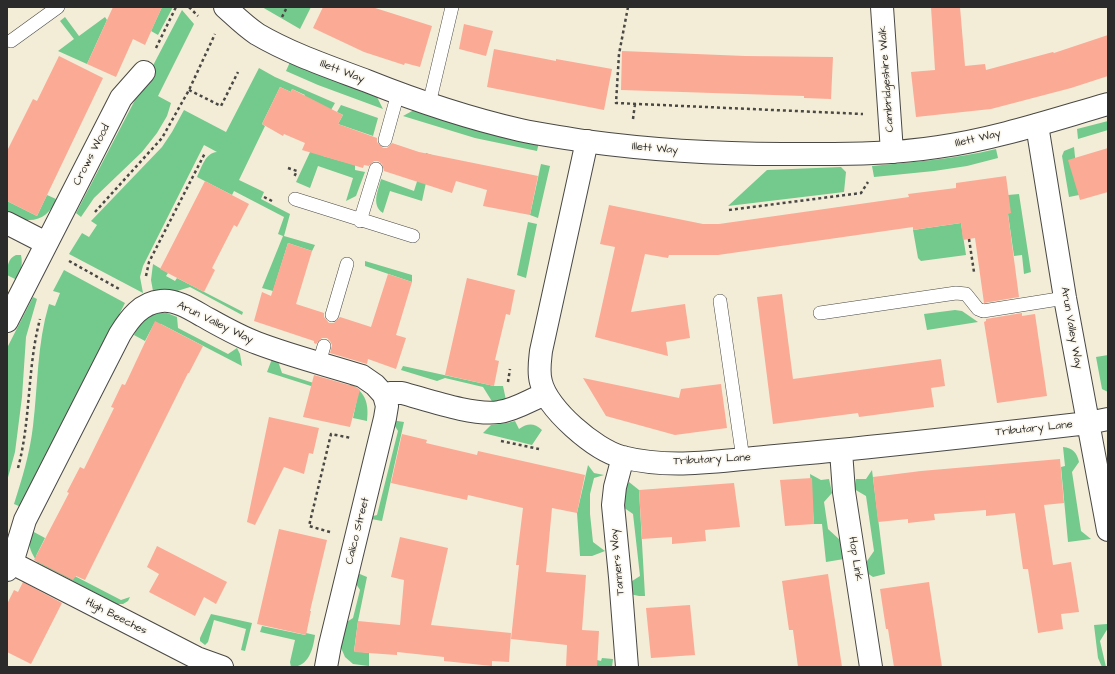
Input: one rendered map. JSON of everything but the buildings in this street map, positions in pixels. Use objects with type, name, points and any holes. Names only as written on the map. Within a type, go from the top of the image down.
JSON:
[{"type":"street","name":"Cambridgeshire Walk","points":[[882,7],[892,152]]},
{"type":"street","name":"Illett Way","points":[[226,8],[256,33],[281,47],[429,104],[523,131],[660,150],[714,153],[842,154],[892,152],[959,144],[1037,125],[1108,104]]},
{"type":"street","name":"Crows Wood","points":[[7,321],[121,98],[144,72]]},
{"type":"street","name":"Arun Valley Way","points":[[1037,125],[1065,298],[1098,421],[1108,530]]},
{"type":"street","name":"Tributary Lane","points":[[587,141],[541,351],[540,381],[545,394],[554,408],[580,432],[608,452],[623,458],[640,461],[682,463],[841,451],[1098,421]]},
{"type":"street","points":[[7,222],[45,245]]},
{"type":"street","name":"Arun Valley Way","points":[[145,306],[162,300],[180,304],[257,343],[321,354],[362,376],[375,385],[384,395]]},
{"type":"street","points":[[10,567],[22,528],[29,513],[120,334],[130,318],[145,306]]},
{"type":"street","points":[[384,395],[390,393],[402,393],[466,409],[492,413],[514,408],[545,394]]},
{"type":"street","name":"Calico Street","points":[[326,667],[386,412],[384,395]]},
{"type":"street","name":"Hop Link","points":[[841,451],[844,492],[871,667]]},
{"type":"street","name":"Tanners Way","points":[[623,458],[615,486],[613,505],[627,667]]},
{"type":"street","name":"High Beeches","points":[[10,567],[197,658],[222,667]]},
{"type":"lane","points":[[11,41],[58,7]]},
{"type":"lane","points":[[429,104],[452,7]]},
{"type":"lane","points":[[385,140],[398,93]]},
{"type":"lane","points":[[360,221],[376,169]]},
{"type":"lane","points":[[295,199],[360,221],[413,236]]},
{"type":"lane","points":[[332,315],[347,264]]},
{"type":"lane","points":[[820,313],[956,293],[966,294],[978,309],[983,311],[1065,298]]},
{"type":"lane","points":[[720,302],[743,459]]},
{"type":"path","points":[[144,72],[176,7]]},
{"type":"path","points":[[628,7],[618,54],[616,103],[890,116]]},
{"type":"path","points":[[93,214],[162,138],[189,90],[226,8]]},
{"type":"path","points":[[189,90],[221,106],[238,72]]},
{"type":"path","points":[[145,306],[146,276],[149,262],[206,153]]},
{"type":"path","points":[[729,210],[861,193],[868,182]]},
{"type":"path","points":[[969,239],[974,278],[973,287],[969,297]]},
{"type":"path","points":[[45,245],[129,294],[145,306]]},
{"type":"path","points":[[18,470],[26,428],[36,337],[42,313]]},
{"type":"path","points":[[356,538],[309,526],[329,441],[331,434],[379,444]]},
{"type":"green space","points":[[162,7],[173,7],[158,35],[151,31]]},
{"type":"green space","points":[[262,7],[311,7],[300,29]]},
{"type":"green space","points":[[182,10],[194,24],[158,96],[171,103],[167,116],[157,133],[142,152],[94,198],[81,217],[76,213]]},
{"type":"green space","points":[[65,17],[79,36],[105,17],[107,20],[87,64],[58,51],[74,39],[60,21]]},
{"type":"green space","points":[[290,62],[309,71],[377,97],[383,109],[318,85],[286,71]]},
{"type":"green space","points":[[259,68],[275,77],[335,103],[331,110],[304,99],[305,95],[292,89],[291,92],[280,87],[262,124],[265,126],[239,180],[264,192],[261,199],[290,214],[284,236],[315,245],[312,251],[288,243],[273,291],[262,288],[283,236],[278,234],[284,217],[234,191],[232,195],[197,177],[207,158],[213,153],[217,152],[204,145],[143,266],[140,277],[143,293],[69,254],[82,233],[89,237],[97,225],[91,221],[162,147],[184,110],[226,132]]},
{"type":"green space","points":[[341,105],[378,118],[373,136],[338,124],[343,115],[337,112]]},
{"type":"green space","points":[[414,110],[539,142],[537,151],[475,138],[403,116]]},
{"type":"green space","points":[[1108,121],[1108,130],[1078,139],[1077,129]]},
{"type":"green space","points":[[1074,147],[1079,195],[1069,197],[1062,156],[1064,151]]},
{"type":"green space","points":[[996,149],[998,158],[967,166],[874,177],[872,166],[950,158]]},
{"type":"green space","points":[[311,150],[323,156],[355,165],[355,170],[365,172],[356,196],[346,201],[353,178],[318,166],[310,188],[296,182]]},
{"type":"green space","points":[[426,153],[432,155],[422,201],[390,191],[383,213],[379,210],[376,198],[381,179],[414,191]]},
{"type":"green space","points":[[541,164],[550,166],[538,218],[530,215]]},
{"type":"green space","points":[[841,167],[846,172],[844,192],[728,206],[767,170]]},
{"type":"green space","points":[[1019,194],[1031,272],[1024,274],[1022,255],[1014,256],[1008,214],[1008,195]]},
{"type":"green space","points":[[47,195],[56,199],[54,204],[49,212],[37,219],[25,220],[7,211],[7,201],[37,216]]},
{"type":"green space","points":[[528,222],[537,224],[526,278],[517,275]]},
{"type":"green space","points":[[961,223],[966,255],[921,261],[918,258],[913,230]]},
{"type":"green space","points":[[16,255],[21,255],[22,262],[17,280],[7,275],[11,258]]},
{"type":"green space","points":[[365,261],[412,275],[412,282],[365,266]]},
{"type":"green space","points":[[153,264],[168,273],[166,276],[175,281],[177,278],[243,312],[242,315],[190,287],[174,292],[162,290],[153,291],[151,280]]},
{"type":"green space","points":[[64,270],[125,303],[21,507],[14,504],[32,436],[42,334],[49,304],[55,306],[60,293],[53,291]]},
{"type":"green space","points":[[33,297],[37,299],[26,337],[22,397],[15,452],[7,481],[7,348]]},
{"type":"green space","points":[[955,310],[962,311],[978,322],[927,330],[924,314]]},
{"type":"green space","points":[[156,313],[167,313],[177,317],[178,328],[228,354],[237,348],[240,354],[242,366],[161,324],[154,324],[145,341],[134,335],[142,321]]},
{"type":"green space","points":[[1108,355],[1108,392],[1102,389],[1096,357]]},
{"type":"green space","points":[[272,359],[278,361],[282,373],[342,392],[351,384],[356,387],[363,395],[367,404],[367,421],[353,418],[357,399],[267,372]]},
{"type":"green space","points":[[403,366],[494,386],[503,386],[506,400],[493,403],[483,387],[445,378],[437,381],[401,370]]},
{"type":"green space","points":[[391,420],[404,422],[382,521],[366,518],[377,515],[398,431]]},
{"type":"green space","points":[[515,421],[519,429],[531,425],[542,430],[532,445],[483,433],[491,425]]},
{"type":"green space","points":[[1063,447],[1072,450],[1076,454],[1079,462],[1072,472],[1081,531],[1091,539],[1068,542],[1061,467],[1065,466]]},
{"type":"green space","points":[[588,465],[594,473],[604,475],[594,478],[590,494],[590,514],[593,542],[605,551],[592,556],[580,556],[577,513]]},
{"type":"green space","points":[[872,470],[885,574],[873,577],[867,573],[865,564],[874,551],[866,496],[854,489],[856,479],[866,479]]},
{"type":"green space","points":[[810,474],[821,480],[829,479],[832,493],[824,502],[828,529],[840,540],[844,559],[826,562],[822,524],[814,524]]},
{"type":"green space","points":[[629,482],[639,490],[645,596],[630,594],[629,583],[640,576],[633,514],[623,507],[625,489]]},
{"type":"green space","points":[[32,531],[45,538],[36,556],[121,600],[130,597],[128,601],[123,604],[117,604],[37,562],[30,547]]},
{"type":"green space","points":[[355,572],[367,577],[358,621],[354,651],[369,653],[369,666],[353,664],[345,657],[338,641],[342,625],[353,618],[360,590],[353,579]]},
{"type":"green space","points":[[211,614],[252,623],[245,651],[241,650],[246,629],[214,620],[208,642],[205,645],[200,641]]},
{"type":"green space","points":[[1107,624],[1108,628],[1100,641],[1106,667],[1102,667],[1098,658],[1094,625]]},
{"type":"green space","points":[[262,626],[305,635],[306,633],[315,635],[313,646],[306,661],[297,666],[291,667],[290,662],[295,640],[260,632]]},
{"type":"green space","points":[[602,658],[613,659],[612,667],[597,667],[597,660],[601,661]]}]
